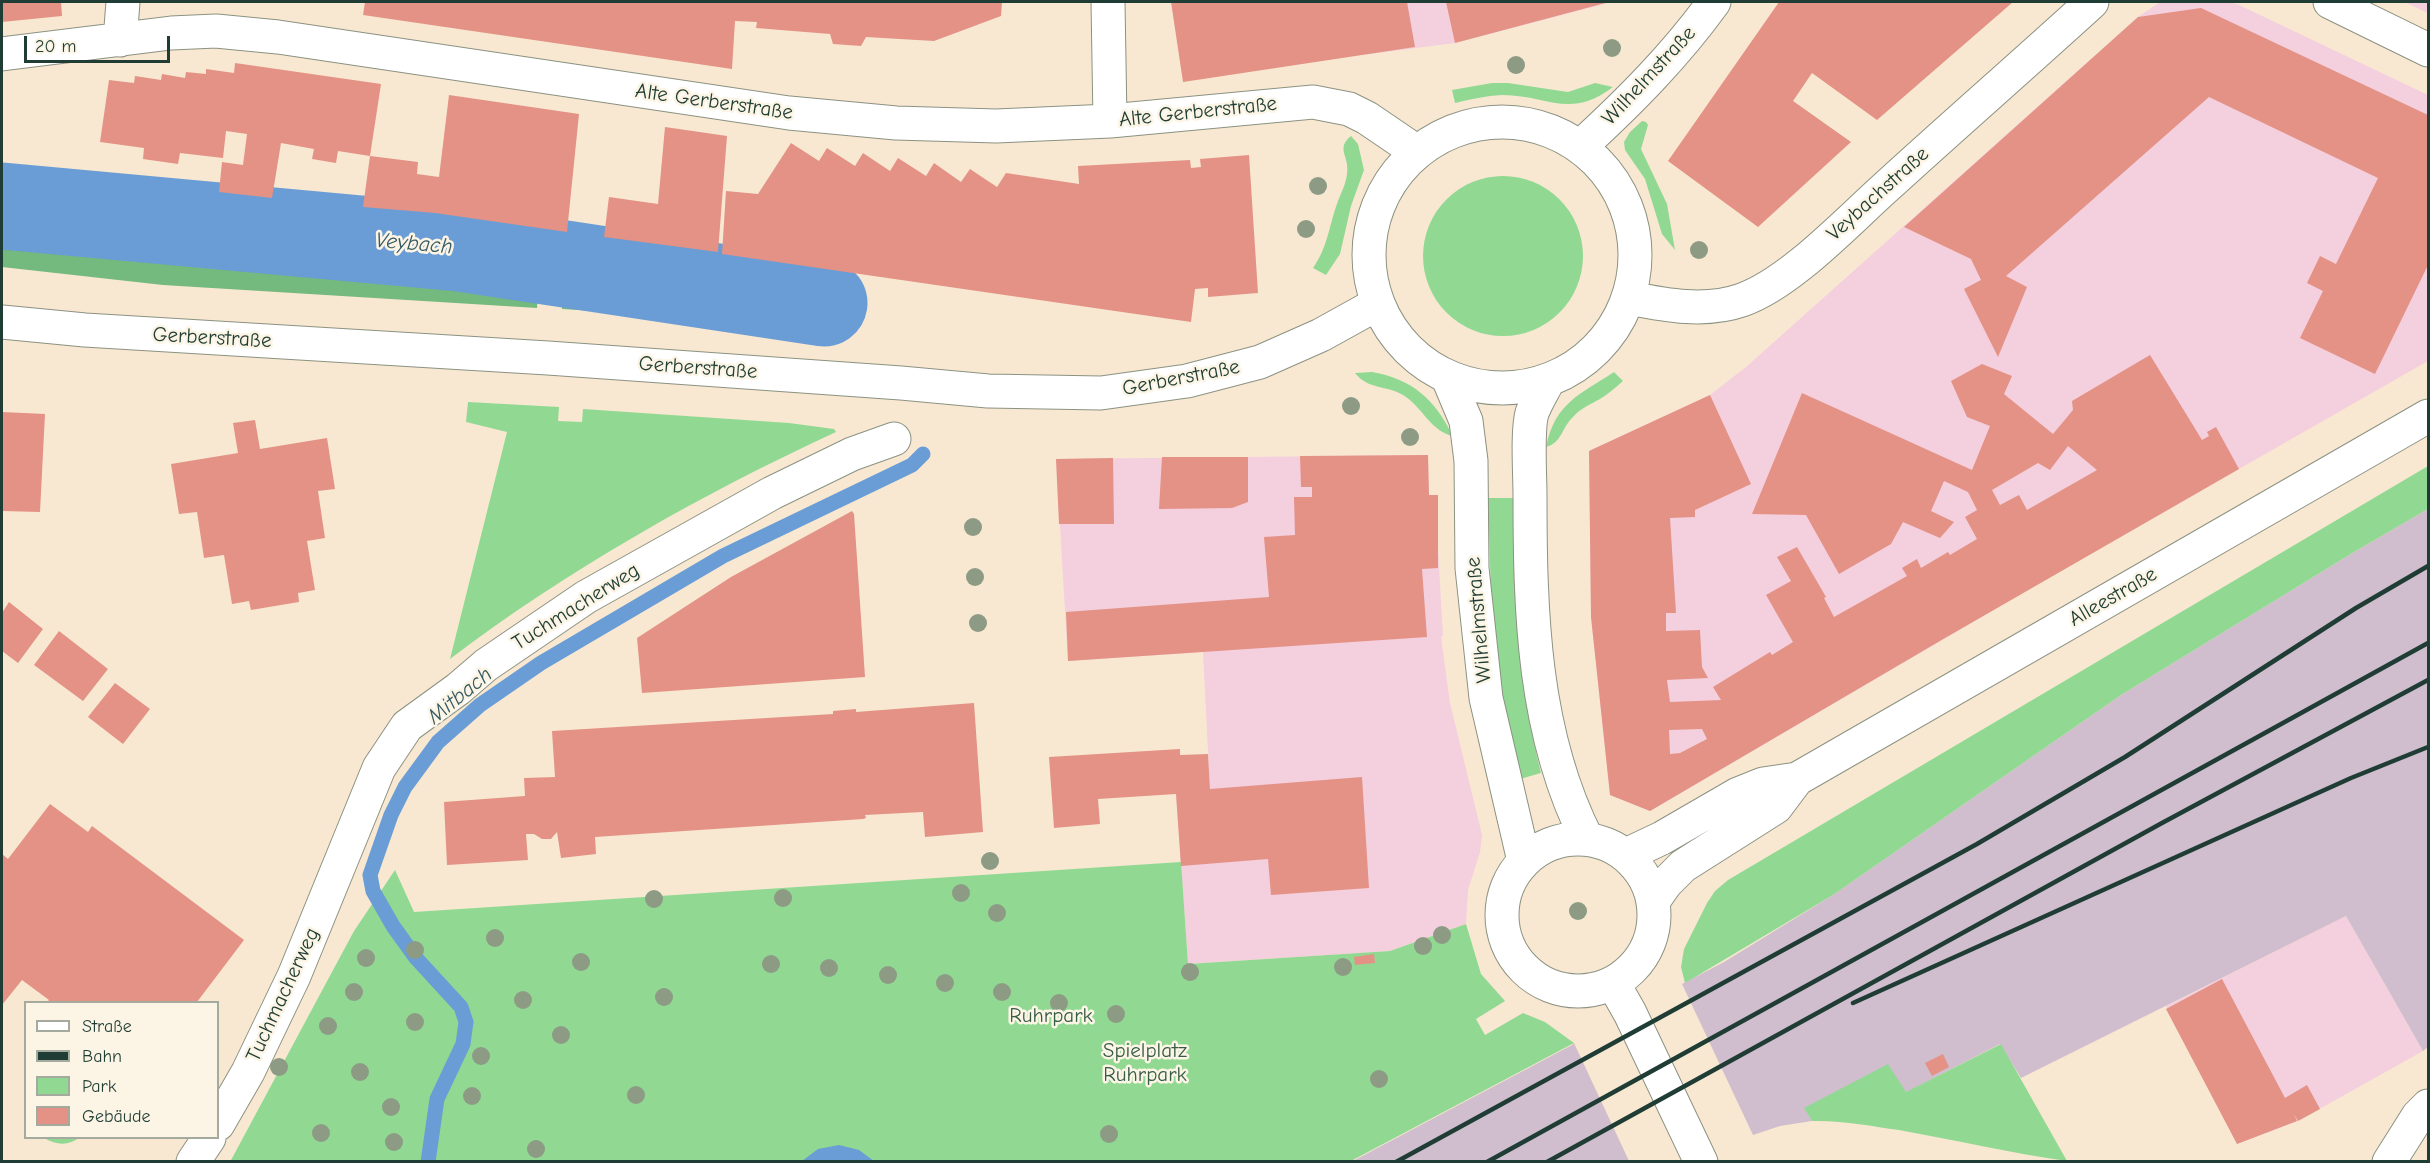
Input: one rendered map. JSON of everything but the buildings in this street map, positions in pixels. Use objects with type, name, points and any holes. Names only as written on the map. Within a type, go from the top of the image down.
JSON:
[{"type":"street","points":[[120,40],[123,2]]},
{"type":"street","points":[[1108,2],[1110,121]]},
{"type":"street","name":"Wilhelmstraße","points":[[1580,147],[1639,93],[1696,27],[1714,2]]},
{"type":"street","name":"Veybachstraße","points":[[1629,298],[1681,307],[1704,306],[1740,300],[1766,289],[1822,244],[2092,2]]},
{"type":"street","points":[[2331,2],[2428,50]]},
{"type":"street","name":"Alte Gerberstraße","points":[[2,54],[171,33],[216,31],[278,37],[789,113],[896,123],[996,126],[1110,121],[1313,102],[1349,109],[1367,118],[1417,152]]},
{"type":"street","points":[[1498,122],[1520,123],[1541,128],[1580,147],[1610,176],[1630,214],[1634,235],[1636,256],[1634,277],[1629,298],[1611,333],[1583,361],[1548,381],[1508,389],[1467,385],[1429,368],[1398,340],[1377,304],[1369,263],[1372,221],[1389,184],[1417,152],[1435,140],[1455,131],[1498,122]]},
{"type":"street","name":"Gerberstraße","points":[[2,322],[85,330],[548,358],[988,391],[1060,393],[1138,389],[1222,373],[1260,362],[1321,335],[1377,304]]},
{"type":"street","name":"Wilhelmstraße","points":[[1448,378],[1466,422],[1471,461],[1472,568],[1486,698],[1524,861]]},
{"type":"street","points":[[1548,381],[1531,414],[1530,557],[1533,625],[1546,717],[1561,779],[1587,839]]},
{"type":"street","name":"Alleestraße","points":[[1626,855],[1662,838],[1738,794],[1763,784],[1797,779],[2428,416]]},
{"type":"street","name":"Tuchmacherweg","points":[[219,1122],[248,1072],[294,976],[379,768],[407,726],[458,689],[486,665],[586,597],[772,493],[852,454],[894,439]]},
{"type":"street","name":"Alleestraße","points":[[1653,900],[1683,866],[1776,807],[1797,779]]},
{"type":"street","points":[[1587,839],[1612,846],[1626,855],[1644,875],[1653,900],[1655,918],[1649,944],[1634,966],[1612,983],[1587,990],[1560,989],[1535,978],[1516,959],[1505,934],[1502,908],[1509,882],[1524,861],[1538,850],[1553,843],[1587,839]]},
{"type":"street","points":[[1612,983],[1630,1013],[1701,1161]]},
{"type":"street","points":[[2389,1161],[2418,1116],[2428,1106]]},
{"type":"street","points":[[193,1161],[208,1139]]},
{"type":"shaded area","points":[[1353,2],[1612,2],[1455,43],[1362,55]]},
{"type":"shaded area","points":[[2160,2],[2237,4],[2428,95],[2428,361],[2043,581],[1650,811],[1610,795],[1591,617],[1589,451],[1710,395],[1746,367],[2138,17]]},
{"type":"shaded area","points":[[2404,2],[2428,2],[2428,13]]},
{"type":"shaded area","points":[[1428,455],[1429,495],[1438,495],[1437,532],[1443,636],[1441,637],[1450,703],[1482,835],[1480,852],[1468,890],[1466,924],[1390,951],[1188,964],[1176,794],[1210,790],[1203,652],[1068,661],[1056,459]]},
{"type":"shaded area","points":[[2428,509],[2428,1047],[2423,1051],[2346,916],[2021,1078],[2000,1044],[1905,1093],[1805,1108],[1812,1121],[1780,1126],[1753,1135],[1682,984],[1724,962],[1833,895],[2121,695]]},
{"type":"shaded area","points":[[2346,916],[2423,1051],[2298,1121],[2237,1144],[2166,1006]]},
{"type":"shaded area","points":[[1574,1043],[1629,1161],[1351,1162],[1572,1045]]},
{"type":"green space","points":[[1492,83],[1508,83],[1568,92],[1595,83],[1613,87],[1597,97],[1571,104],[1502,95],[1455,103],[1452,90]]},
{"type":"green space","points":[[1642,121],[1648,125],[1641,149],[1667,204],[1675,250],[1662,234],[1645,179],[1625,150],[1624,142],[1630,132]]},
{"type":"green space","points":[[1351,136],[1358,144],[1364,170],[1351,206],[1340,254],[1326,275],[1313,268],[1325,244],[1346,181],[1347,168],[1343,149]]},
{"type":"green space","points":[[2,172],[435,213],[718,252],[829,270],[820,325],[562,309],[562,296],[538,294],[537,308],[163,285],[2,267]]},
{"type":"green space","points":[[1503,176],[1534,182],[1559,200],[1577,225],[1583,256],[1577,287],[1559,312],[1534,330],[1503,336],[1472,330],[1447,312],[1429,287],[1423,256],[1429,225],[1447,200],[1472,182]]},
{"type":"green space","points":[[1372,372],[1399,380],[1421,393],[1439,412],[1453,436],[1439,430],[1406,397],[1392,390],[1366,383],[1355,373]]},
{"type":"green space","points":[[1614,372],[1623,381],[1576,414],[1559,438],[1546,447],[1550,432],[1562,410],[1579,394]]},
{"type":"green space","points":[[468,402],[559,407],[558,421],[582,422],[583,409],[789,423],[834,429],[836,432],[736,481],[637,535],[541,595],[450,659],[507,432],[466,422]]},
{"type":"green space","points":[[2428,466],[2428,509],[2121,695],[1833,895],[1685,983],[1681,967],[1684,949],[1707,903],[1715,891],[1728,880]]},
{"type":"green space","points":[[1488,498],[1514,498],[1518,637],[1527,703],[1541,773],[1520,779],[1500,684],[1491,594]]},
{"type":"green space","name":"Ruhrpark","points":[[1181,862],[1188,964],[1390,951],[1466,924],[1481,974],[1505,1001],[1476,1019],[1485,1035],[1523,1013],[1545,1022],[1574,1043],[1351,1161],[230,1162],[354,931],[395,870],[414,912]]},
{"type":"green space","points":[[2001,1044],[2067,1161],[1899,1130],[1845,1122],[1812,1121],[1804,1108],[1888,1064],[1906,1092]]},
{"type":"green space","points":[[46,1139],[77,1139],[62,1144]]},
{"type":"water","points":[[839,1145],[859,1150],[874,1161],[802,1161],[818,1149]]},
{"type":"waterway","name":"Veybach","points":[[2,206],[459,248],[824,303]]},
{"type":"waterway","name":"Mitbach","points":[[428,1162],[437,1099],[463,1044],[466,1022],[461,1007],[416,958],[393,926],[373,891],[370,875],[391,815],[405,787],[438,742],[480,705],[541,663],[723,556],[912,465],[923,454]]},
{"type":"railway","points":[[1396,1162],[1977,844],[2125,757],[2356,608],[2428,566]]},
{"type":"railway","points":[[1487,1162],[2428,643]]},
{"type":"railway","points":[[1547,1162],[2162,823],[2428,680]]},
{"type":"railway","points":[[1853,1003],[2351,778],[2428,747]]},
{"type":"park label","name":"Spielplatz Ruhrpark","points":[[1145,1063]]}]
